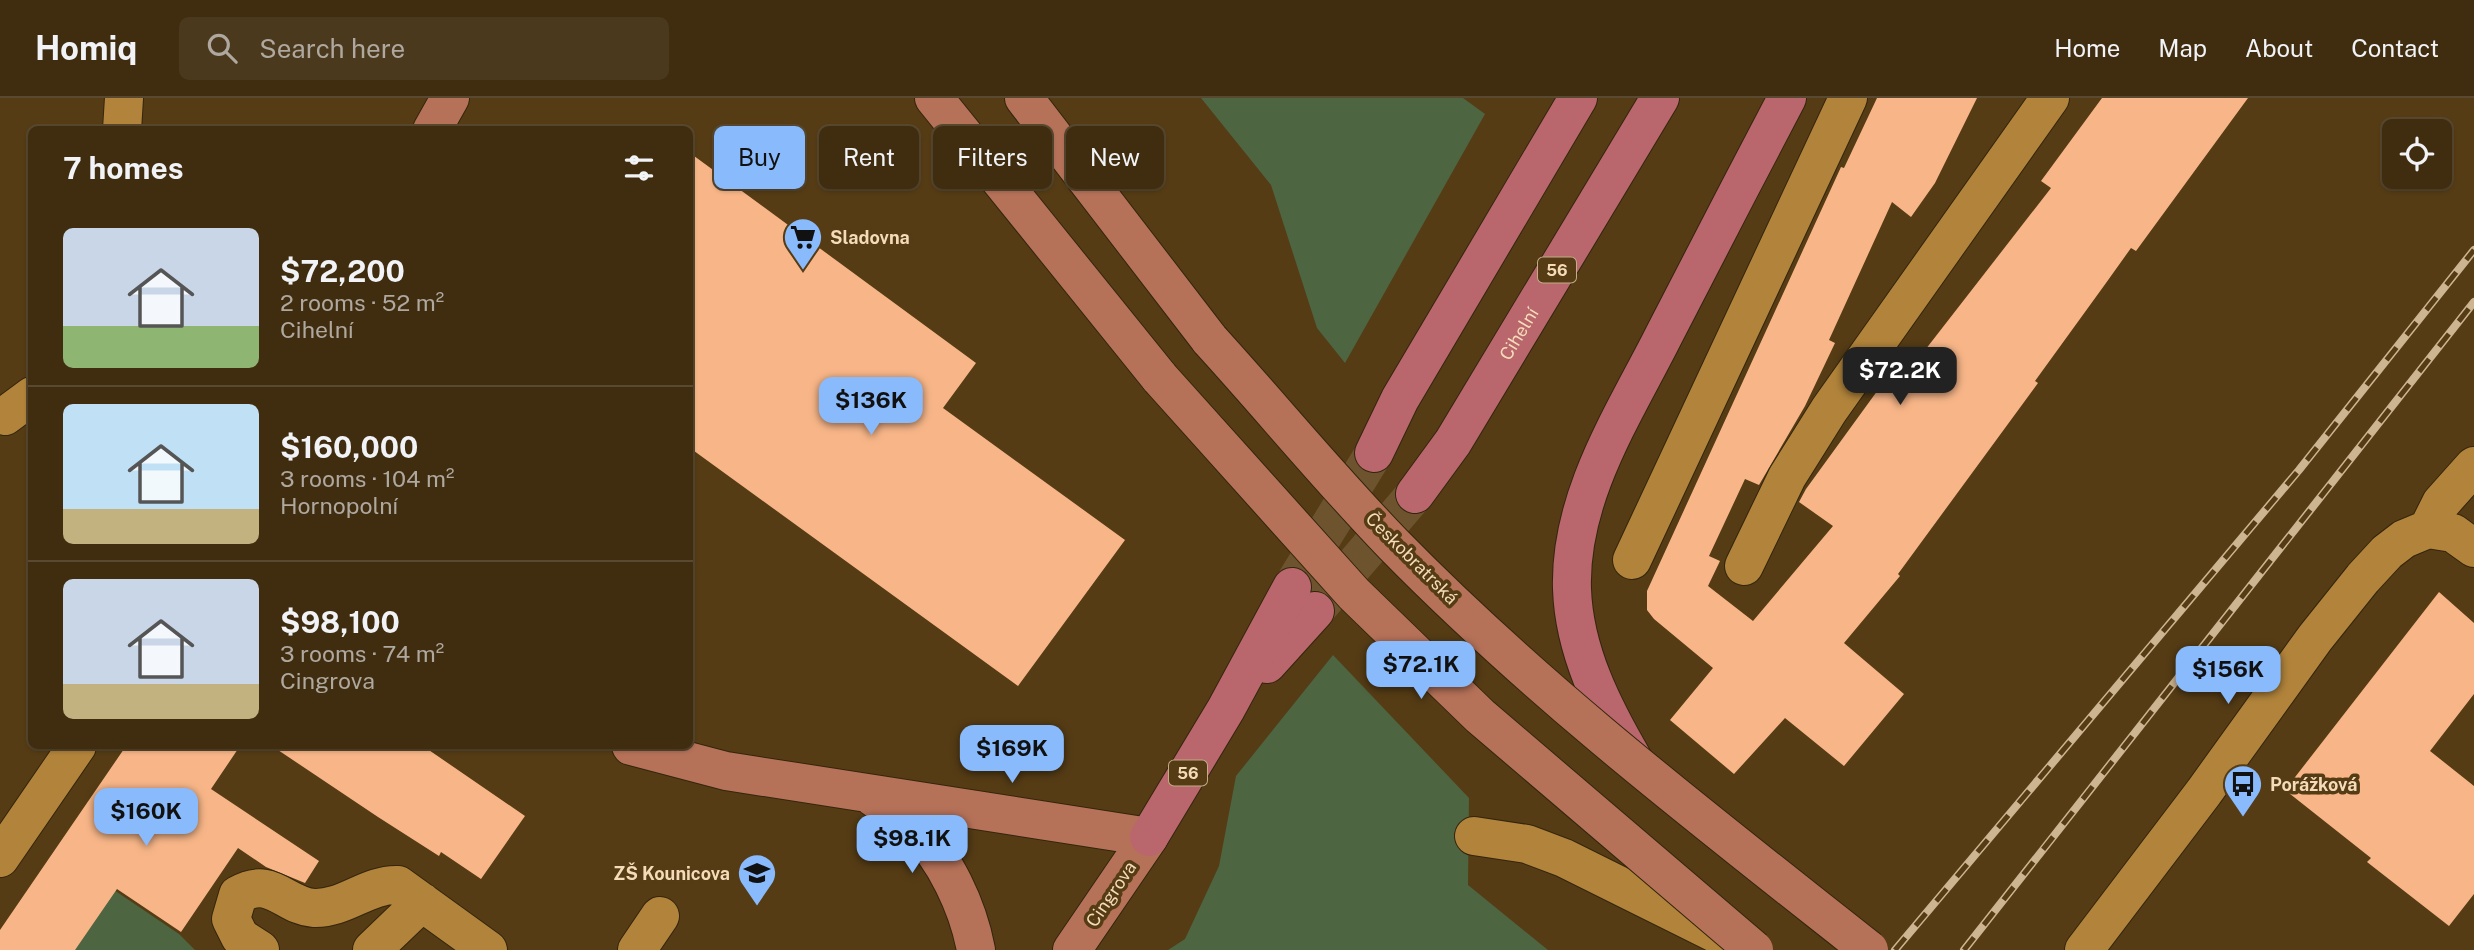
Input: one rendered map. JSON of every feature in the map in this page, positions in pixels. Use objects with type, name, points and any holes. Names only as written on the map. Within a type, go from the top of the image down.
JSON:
[{"type":"highway","points":[[1374,453],[1400,399],[1578,98]]},
{"type":"highway","name":"Cihelní","points":[[1415,494],[1453,442],[1660,98]]},
{"type":"highway","points":[[1637,766],[1611,721],[1589,671],[1575,625],[1572,587],[1574,544],[1596,470],[1787,98]]},
{"type":"highway","name":"56","points":[[1149,837],[1226,709],[1303,599]]},
{"type":"main road","points":[[434,126],[450,98]]},
{"type":"main road","points":[[934,98],[1160,379],[1354,594],[1470,707],[1751,950]]},
{"type":"main road","name":"Českobratrská","points":[[1024,98],[1210,340],[1394,545],[1524,667],[1637,766],[1869,950]]},
{"type":"main road","points":[[642,749],[726,771],[1149,837]]},
{"type":"main road","points":[[865,792],[912,825],[929,847],[963,904],[976,950]]},
{"type":"main road","name":"Cingrova","points":[[1072,950],[1149,837]]},
{"type":"street","points":[[122,126],[124,98]]},
{"type":"street","points":[[1632,560],[1848,98]]},
{"type":"street","points":[[1744,566],[1787,477],[1829,411],[2050,98]]},
{"type":"street","points":[[2428,529],[2441,503],[2474,466]]},
{"type":"street","points":[[2084,950],[2339,608],[2387,552],[2404,540],[2428,529],[2454,533],[2474,548]]},
{"type":"street","points":[[0,858],[75,749]]},
{"type":"street","points":[[1474,836],[1527,844],[1564,858],[1751,950]]},
{"type":"street","points":[[260,950],[240,937],[231,919],[237,895],[249,888],[265,888],[309,907],[328,908],[371,888],[398,885],[488,950]]},
{"type":"street","points":[[372,950],[422,902]]},
{"type":"street","points":[[637,950],[660,916]]},
{"type":"green space","points":[[1201,98],[1463,98],[1485,114],[1345,363],[1317,328],[1271,185]]},
{"type":"green space","points":[[1333,655],[1469,798],[1468,885],[1548,950],[1168,950],[1185,939],[1219,866],[1236,776]]},
{"type":"green space","points":[[114,890],[179,934],[195,950],[73,950]]},
{"type":"building","points":[[1877,98],[1977,98],[1935,183],[1911,217],[1892,202],[1829,340],[1835,343],[1805,406],[1759,485],[1745,479],[1709,556],[1720,561],[1708,586],[1753,621],[1833,526],[1799,502],[1806,489],[1883,383],[1894,390],[2051,188],[2041,181],[2102,98],[2248,98],[2136,251],[2131,248],[2035,381],[2038,383],[1898,574],[1900,576],[1844,643],[1904,694],[1844,766],[1785,718],[1734,774],[1670,720],[1713,668],[1654,619],[1647,610],[1647,591],[1841,167],[1844,168]]},
{"type":"building","points":[[693,155],[714,171],[714,189],[739,189],[976,363],[943,408],[1125,540],[1018,686],[693,450]]},
{"type":"building","points":[[2439,592],[2474,623],[2474,694],[2430,751],[2474,786],[2474,894],[2449,926],[2367,862],[2371,858],[2285,790]]},
{"type":"building","points":[[124,749],[238,749],[211,789],[319,861],[305,883],[266,867],[238,848],[181,932],[117,889],[75,950],[0,950],[0,930]]},
{"type":"building","points":[[276,749],[427,749],[525,816],[481,879],[441,852],[439,856]]},
{"type":"tunnel","points":[[1292,587],[1374,453]]},
{"type":"tunnel","points":[[1315,611],[1415,494]]},
{"type":"railway","points":[[1895,950],[2299,470],[2474,250]]},
{"type":"railway","points":[[1964,950],[2474,302]]},
{"type":"place","name":"Sladovna","points":[[803,271]]},
{"type":"place","name":"Porážková","points":[[2243,818]]},
{"type":"place","name":"ZŠ Kounicova","points":[[757,907]]}]
